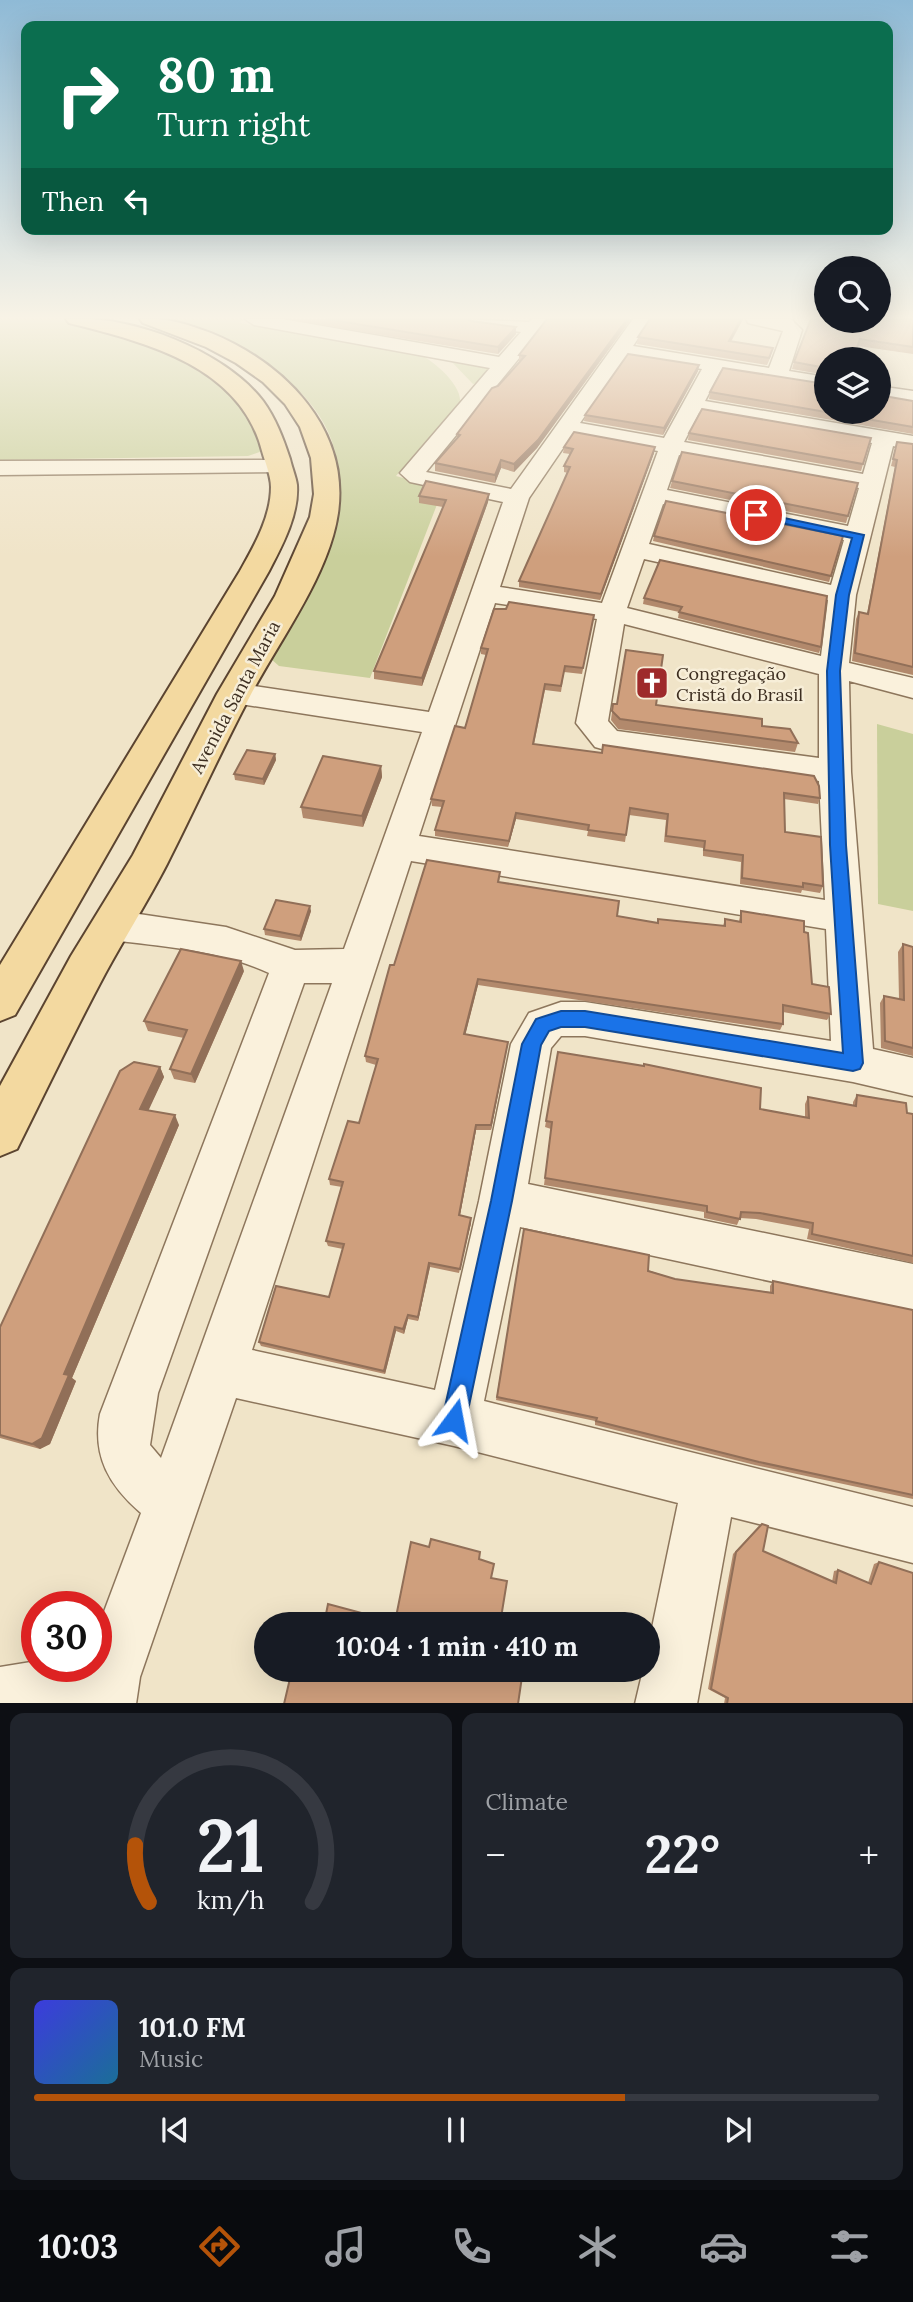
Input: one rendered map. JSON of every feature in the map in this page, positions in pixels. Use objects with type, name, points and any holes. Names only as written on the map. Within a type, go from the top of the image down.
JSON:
[{"type":"main road","points":[[0,1002],[81,871],[224,618],[256,569],[277,522],[282,477],[279,453],[267,421],[250,398]]},
{"type":"main road","name":"Avenida Santa Maria","points":[[0,1133],[87,967],[135,888],[240,682],[276,622],[318,538],[327,494],[322,449],[295,398]]},
{"type":"main road","points":[[282,477],[302,499],[327,494]]},
{"type":"main road","points":[[277,522],[305,522],[318,538]]},
{"type":"main road","points":[[81,871],[84,886],[94,895],[120,894],[135,888]]},
{"type":"main road","points":[[32,950],[49,942],[66,941],[82,955],[87,967]]},
{"type":"street","points":[[475,398],[412,473],[418,477],[517,498]]},
{"type":"street","points":[[0,1698],[108,1690],[517,498],[586,398]]},
{"type":"street","points":[[696,398],[671,446],[612,613],[592,723],[606,739],[835,772]]},
{"type":"street","points":[[692,405],[913,443]]},
{"type":"street","points":[[566,427],[872,483]]},
{"type":"street","points":[[853,1063],[842,917],[835,772],[834,671],[842,595],[884,438]]},
{"type":"street","points":[[0,468],[282,477]]},
{"type":"street","points":[[654,495],[858,535]]},
{"type":"street","points":[[635,549],[842,595]]},
{"type":"street","points":[[484,593],[612,613],[834,671],[913,688]]},
{"type":"street","points":[[240,682],[444,713]]},
{"type":"street","points":[[398,846],[842,917]]},
{"type":"street","points":[[112,925],[206,937],[261,950],[290,966],[323,968],[359,963]]},
{"type":"street","points":[[172,1504],[125,1459],[122,1439],[125,1416],[290,966]]},
{"type":"street","points":[[454,1420],[502,1201],[531,1044],[542,1025],[561,1019],[585,1019],[853,1063],[913,1077]]},
{"type":"street","points":[[502,1201],[913,1288]]},
{"type":"street","points":[[220,1369],[454,1420],[913,1535]]},
{"type":"street","points":[[666,1703],[710,1483]]},
{"type":"green space","points":[[0,398],[243,398],[246,401],[265,450],[248,456],[0,460]]},
{"type":"green space","points":[[306,398],[459,398],[460,402],[396,476],[443,489],[370,678],[279,666],[271,659],[336,501],[338,465],[329,433]]},
{"type":"green space","points":[[877,724],[913,734],[913,911],[878,904]]},
{"type":"building","points":[[484,398],[569,398],[538,440],[514,464],[501,460],[495,475],[435,463],[460,435],[457,434]]},
{"type":"building","points":[[597,398],[680,398],[664,428],[585,415]]},
{"type":"building","points":[[748,398],[814,398],[814,410]]},
{"type":"building","points":[[891,398],[913,401],[913,427],[891,423]]},
{"type":"building","points":[[702,409],[871,438],[863,464],[689,433]]},
{"type":"building","points":[[574,432],[655,447],[601,594],[519,581],[570,467],[564,466],[573,449],[564,447]]},
{"type":"building","points":[[897,442],[913,444],[913,667],[855,653],[859,612],[868,614],[897,460],[893,459]]},
{"type":"building","points":[[682,452],[858,483],[848,516],[672,481]]},
{"type":"building","points":[[426,481],[489,494],[422,678],[374,671],[446,500],[419,496]]},
{"type":"building","points":[[666,501],[843,536],[831,576],[654,536]]},
{"type":"building","points":[[660,560],[827,596],[821,647],[679,612],[682,607],[644,598]]},
{"type":"building","points":[[509,602],[594,615],[583,668],[565,666],[561,686],[545,684],[533,744],[602,753],[603,745],[814,776],[819,786],[820,798],[784,793],[785,832],[821,837],[823,886],[803,883],[803,887],[742,878],[743,855],[704,850],[705,841],[666,836],[668,814],[630,808],[626,835],[588,830],[589,825],[516,813],[509,841],[435,830],[444,801],[431,799],[455,726],[465,728],[488,649],[481,648],[494,609],[506,609]]},
{"type":"building","points":[[626,650],[663,655],[656,705],[762,719],[762,726],[790,729],[798,743],[620,719],[612,711],[613,704],[617,704]]},
{"type":"building","points":[[247,750],[275,754],[263,779],[234,774]]},
{"type":"building","points":[[323,756],[381,766],[362,816],[301,807]]},
{"type":"building","points":[[427,860],[500,872],[498,882],[619,901],[617,916],[658,923],[658,919],[725,926],[725,919],[741,922],[741,911],[804,921],[804,932],[808,933],[812,984],[829,987],[831,1014],[783,1005],[783,1024],[478,979],[464,1034],[508,1042],[491,1125],[476,1125],[459,1215],[471,1218],[460,1269],[429,1263],[418,1317],[408,1315],[403,1329],[395,1327],[384,1371],[259,1342],[276,1286],[329,1297],[344,1244],[326,1241],[343,1182],[329,1179],[348,1121],[359,1123],[378,1059],[365,1056],[390,965],[394,965]]},
{"type":"building","points":[[276,900],[310,906],[300,936],[264,929]]},
{"type":"building","points":[[903,944],[913,947],[913,1048],[885,1041],[884,996],[904,1000]]},
{"type":"building","points":[[181,949],[241,961],[191,1074],[170,1069],[187,1030],[144,1021]]},
{"type":"building","points":[[558,1052],[644,1064],[761,1088],[760,1109],[809,1118],[808,1097],[856,1106],[857,1095],[906,1103],[907,1113],[913,1114],[913,1256],[812,1234],[813,1223],[760,1213],[741,1212],[740,1219],[707,1212],[707,1206],[545,1178],[552,1122],[546,1121]]},
{"type":"building","points":[[134,1062],[160,1067],[140,1109],[175,1115],[64,1374],[69,1375],[42,1438],[32,1444],[0,1435],[0,1327],[120,1071]]},
{"type":"building","points":[[524,1229],[649,1255],[648,1271],[675,1279],[773,1293],[773,1281],[913,1310],[913,1495],[759,1462],[596,1421],[597,1418],[497,1397]]},
{"type":"building","points":[[762,1524],[768,1526],[763,1551],[836,1583],[838,1570],[871,1584],[879,1562],[913,1573],[913,1703],[727,1703],[728,1698],[711,1689],[736,1552]]},
{"type":"building","points":[[431,1539],[480,1552],[479,1559],[494,1564],[491,1578],[507,1581],[502,1612],[397,1612],[411,1542],[429,1547]]},
{"type":"building","points":[[328,1604],[358,1612],[326,1612]]},
{"type":"building","points":[[289,1682],[521,1682],[518,1703],[284,1703]]},
{"type":"place","name":"Congregação Cristã do Brasil","points":[[652,683]]},
{"type":"route","points":[[454,1420],[502,1201],[531,1044],[542,1025],[561,1019],[585,1019],[853,1063],[838,845],[834,671],[842,595],[858,535],[756,515]]}]
